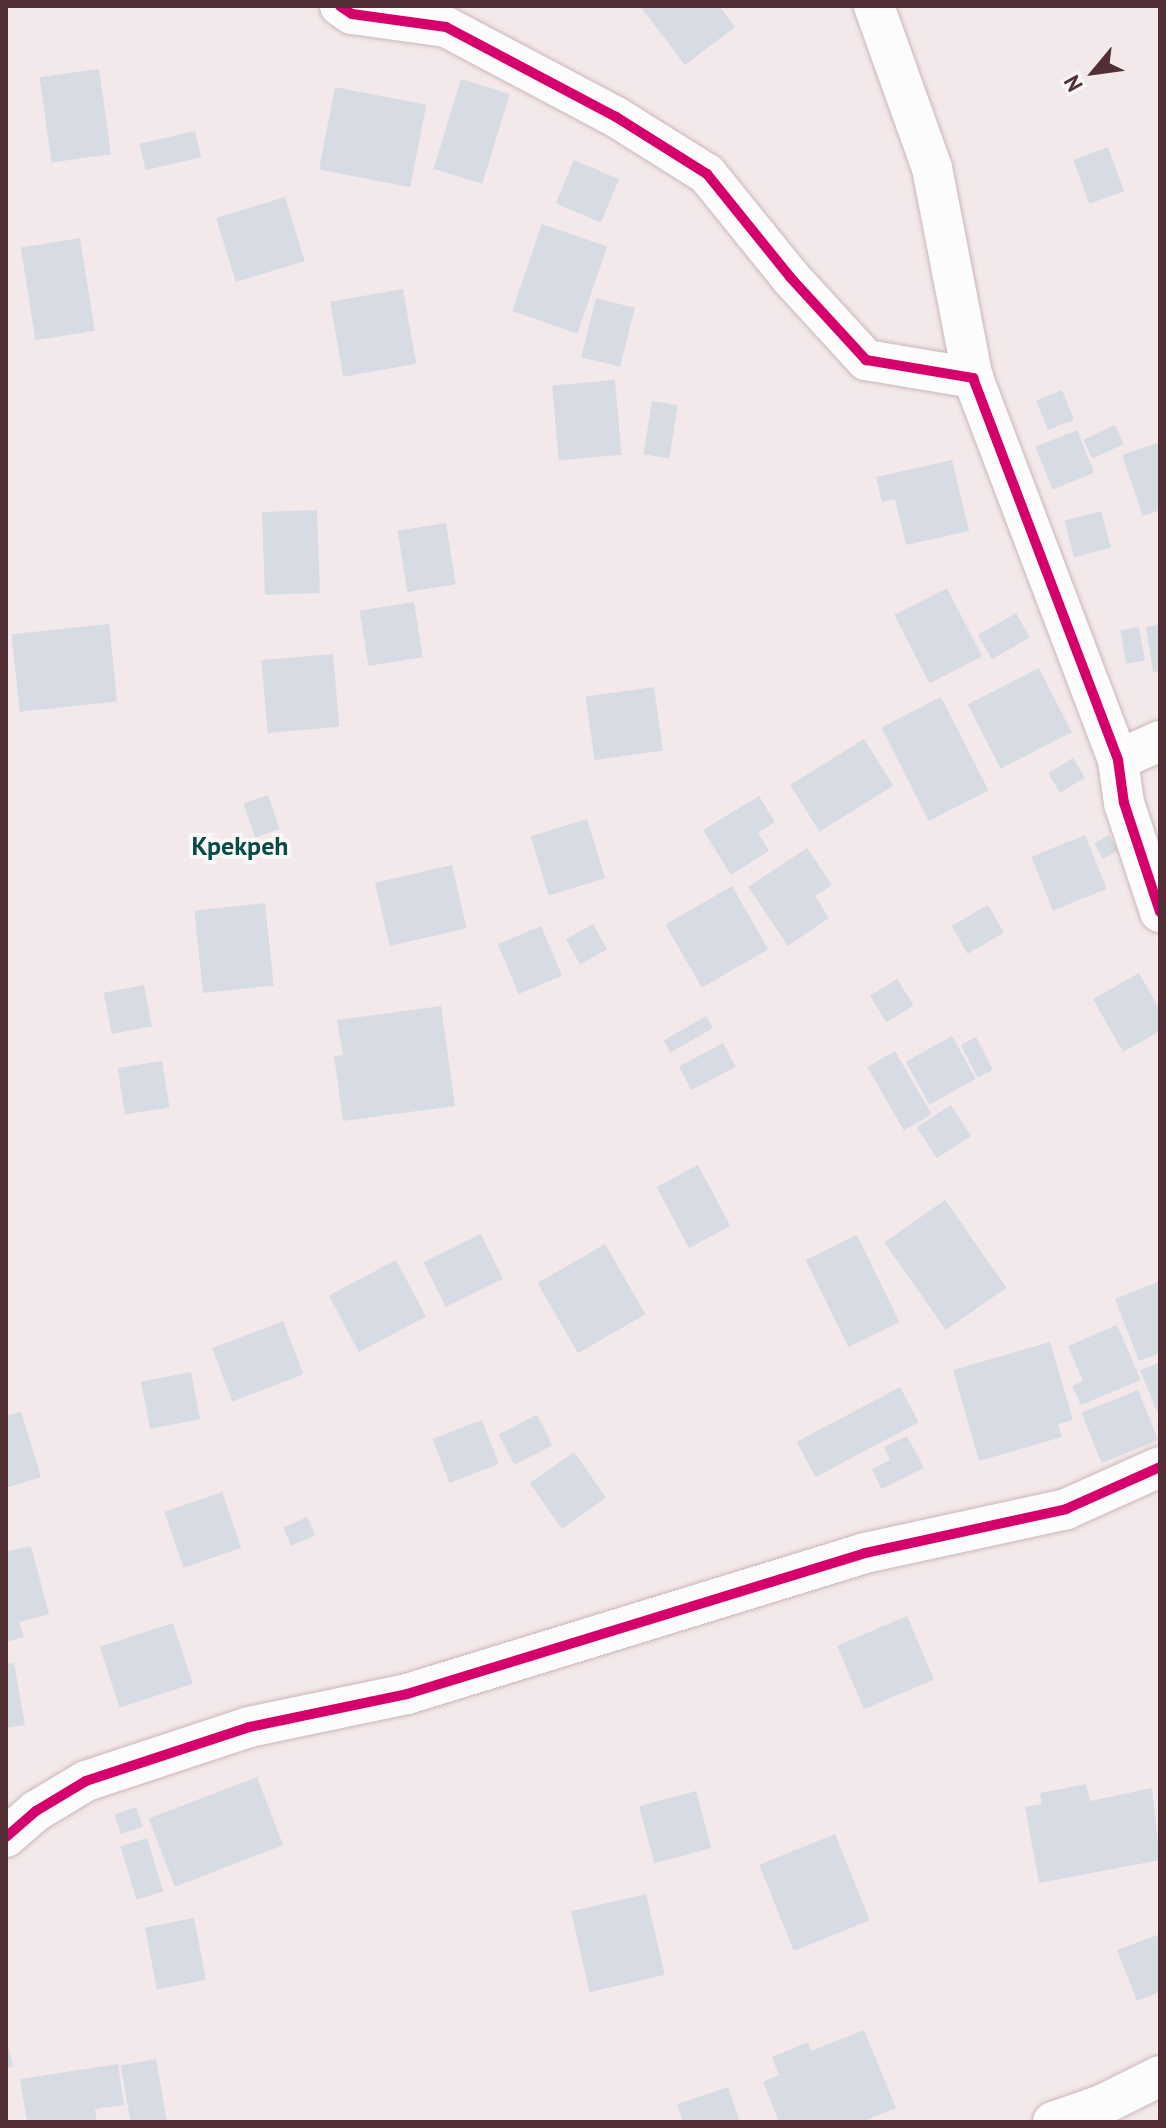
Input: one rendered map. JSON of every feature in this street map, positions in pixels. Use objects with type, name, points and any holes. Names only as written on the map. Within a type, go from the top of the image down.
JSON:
[{"type":"street","points":[[340,6],[352,14],[446,27],[616,117],[707,174],[790,277],[866,360],[973,378]]},
{"type":"street","points":[[874,6],[932,168],[973,378],[1118,760],[1124,803],[1160,912]]},
{"type":"street","points":[[1118,760],[1160,741]]},
{"type":"street","points":[[6,1837],[36,1811],[86,1781],[249,1727],[407,1694],[865,1553],[1066,1509],[1160,1467]]},
{"type":"street","points":[[1053,2122],[1102,2105],[1160,2076]]},
{"type":"building","points":[[640,6],[719,6],[735,27],[685,65]]},
{"type":"building","points":[[99,69],[111,154],[52,163],[40,77]]},
{"type":"building","points":[[461,79],[510,94],[482,184],[434,169]]},
{"type":"building","points":[[335,87],[426,105],[410,187],[319,169]]},
{"type":"building","points":[[195,131],[201,157],[146,170],[139,144]]},
{"type":"building","points":[[1108,147],[1124,191],[1089,204],[1073,160]]},
{"type":"building","points":[[574,160],[619,179],[601,222],[556,203]]},
{"type":"building","points":[[285,197],[305,261],[236,282],[216,218]]},
{"type":"building","points":[[542,224],[607,246],[577,333],[512,311]]},
{"type":"building","points":[[80,238],[95,331],[35,340],[21,247]]},
{"type":"building","points":[[403,289],[416,364],[343,377],[330,302]]},
{"type":"building","points":[[596,298],[635,308],[620,367],[581,357]]},
{"type":"building","points":[[615,380],[622,455],[559,460],[552,385]]},
{"type":"building","points":[[1062,390],[1074,420],[1048,430],[1036,400]]},
{"type":"building","points":[[652,401],[678,405],[669,458],[644,454]]},
{"type":"building","points":[[1115,425],[1124,444],[1092,459],[1083,440]]},
{"type":"building","points":[[1077,430],[1094,473],[1053,490],[1035,447]]},
{"type":"building","points":[[1160,442],[1160,510],[1143,516],[1122,455]]},
{"type":"building","points":[[952,460],[969,531],[906,545],[895,499],[882,502],[876,477]]},
{"type":"building","points":[[317,510],[320,593],[265,595],[262,512]]},
{"type":"building","points":[[1101,511],[1111,548],[1074,558],[1064,521]]},
{"type":"building","points":[[446,523],[456,584],[407,592],[398,531]]},
{"type":"building","points":[[947,588],[982,657],[929,683],[894,615]]},
{"type":"building","points":[[414,602],[423,657],[368,666],[360,611]]},
{"type":"building","points":[[1016,613],[1030,637],[992,659],[978,635]]},
{"type":"building","points":[[109,624],[117,702],[20,712],[12,634]]},
{"type":"building","points":[[1160,624],[1160,671],[1153,672],[1146,627]]},
{"type":"building","points":[[1139,627],[1145,660],[1126,664],[1120,630]]},
{"type":"building","points":[[333,654],[339,727],[268,733],[261,660]]},
{"type":"building","points":[[1039,668],[1072,732],[1000,768],[968,704]]},
{"type":"building","points":[[654,687],[663,750],[595,760],[586,697]]},
{"type":"building","points":[[941,697],[989,791],[929,821],[881,727]]},
{"type":"building","points":[[864,739],[893,786],[819,832],[790,785]]},
{"type":"building","points":[[1073,758],[1085,778],[1060,793],[1048,773]]},
{"type":"building","points":[[268,795],[280,829],[255,838],[243,803]]},
{"type":"building","points":[[759,796],[775,822],[758,833],[769,851],[731,875],[703,830]]},
{"type":"building","points":[[587,819],[605,878],[549,896],[531,836]]},
{"type":"building","points":[[1085,835],[1107,889],[1053,911],[1031,857]]},
{"type":"building","points":[[1109,835],[1118,851],[1103,859],[1094,843]]},
{"type":"building","points":[[807,848],[832,885],[815,896],[829,918],[788,946],[748,887]]},
{"type":"building","points":[[452,865],[467,928],[390,946],[375,883]]},
{"type":"building","points":[[732,886],[768,949],[702,988],[665,925]]},
{"type":"building","points":[[265,903],[274,986],[203,993],[194,910]]},
{"type":"building","points":[[988,905],[1004,933],[968,954],[952,926]]},
{"type":"building","points":[[593,924],[607,949],[580,964],[566,939]]},
{"type":"building","points":[[541,926],[562,976],[519,994],[498,944]]},
{"type":"building","points":[[1139,973],[1160,1010],[1160,1031],[1123,1052],[1093,999]]},
{"type":"building","points":[[897,979],[913,1005],[886,1022],[870,996]]},
{"type":"building","points":[[144,985],[152,1026],[112,1034],[104,993]]},
{"type":"building","points":[[441,1006],[455,1106],[343,1121],[334,1056],[343,1055],[337,1020]]},
{"type":"building","points":[[706,1016],[713,1028],[671,1053],[664,1040]]},
{"type":"building","points":[[952,1036],[976,1079],[929,1105],[906,1062]]},
{"type":"building","points":[[976,1037],[993,1070],[978,1078],[961,1045]]},
{"type":"building","points":[[723,1043],[736,1067],[692,1090],[679,1066]]},
{"type":"building","points":[[895,1051],[932,1114],[904,1130],[867,1067]]},
{"type":"building","points":[[162,1061],[169,1107],[125,1114],[118,1068]]},
{"type":"building","points":[[951,1105],[971,1136],[937,1158],[917,1127]]},
{"type":"building","points":[[698,1165],[730,1226],[689,1248],[657,1187]]},
{"type":"building","points":[[945,1200],[1006,1288],[946,1330],[884,1242]]},
{"type":"building","points":[[481,1234],[503,1279],[445,1307],[423,1262]]},
{"type":"building","points":[[857,1235],[900,1322],[848,1347],[806,1260]]},
{"type":"building","points":[[605,1244],[646,1314],[578,1353],[537,1283]]},
{"type":"building","points":[[396,1260],[426,1317],[359,1352],[329,1296]]},
{"type":"building","points":[[1160,1281],[1160,1353],[1139,1361],[1115,1299]]},
{"type":"building","points":[[283,1321],[303,1374],[232,1401],[212,1348]]},
{"type":"building","points":[[1117,1325],[1141,1380],[1081,1405],[1072,1386],[1083,1381],[1068,1346]]},
{"type":"building","points":[[1050,1342],[1073,1420],[1058,1424],[1062,1437],[979,1461],[953,1370]]},
{"type":"building","points":[[1160,1362],[1160,1419],[1140,1370]]},
{"type":"building","points":[[191,1372],[200,1419],[150,1429],[141,1382]]},
{"type":"building","points":[[900,1387],[919,1422],[815,1477],[797,1442]]},
{"type":"building","points":[[1138,1390],[1158,1440],[1102,1463],[1081,1413]]},
{"type":"building","points":[[21,1412],[41,1477],[6,1488],[6,1416]]},
{"type":"building","points":[[537,1415],[552,1445],[514,1465],[499,1435]]},
{"type":"building","points":[[482,1420],[499,1464],[449,1483],[433,1439]]},
{"type":"building","points":[[907,1436],[924,1468],[881,1489],[872,1469],[890,1460],[884,1447]]},
{"type":"building","points":[[574,1452],[606,1498],[562,1529],[530,1483]]},
{"type":"building","points":[[222,1492],[241,1548],[184,1568],[164,1512]]},
{"type":"building","points":[[307,1517],[315,1535],[291,1546],[283,1528]]},
{"type":"building","points":[[31,1546],[49,1614],[19,1622],[24,1637],[6,1642],[6,1552]]},
{"type":"building","points":[[907,1616],[934,1680],[864,1709],[837,1646]]},
{"type":"building","points":[[173,1623],[193,1684],[120,1708],[100,1647]]},
{"type":"building","points":[[14,1663],[25,1725],[6,1728],[6,1664]]},
{"type":"building","points":[[257,1777],[283,1845],[175,1887],[149,1819]]},
{"type":"building","points":[[1086,1784],[1090,1801],[1152,1788],[1160,1860],[1039,1883],[1025,1807],[1042,1804],[1040,1793]]},
{"type":"building","points":[[696,1791],[711,1848],[654,1863],[639,1806]]},
{"type":"building","points":[[136,1807],[143,1827],[121,1834],[114,1814]]},
{"type":"building","points":[[835,1834],[870,1920],[794,1951],[759,1865]]},
{"type":"building","points":[[147,1838],[163,1892],[137,1900],[120,1846]]},
{"type":"building","points":[[646,1894],[665,1975],[590,1992],[571,1911]]},
{"type":"building","points":[[194,1918],[206,1980],[157,1989],[145,1928]]},
{"type":"building","points":[[1160,1934],[1160,1992],[1137,2001],[1117,1950]]},
{"type":"building","points":[[864,2030],[896,2108],[862,2122],[779,2122],[763,2082],[779,2075],[772,2057],[808,2042],[811,2051]]},
{"type":"building","points":[[6,2038],[13,2067],[6,2068]]},
{"type":"building","points":[[156,2059],[167,2122],[131,2122],[121,2065]]},
{"type":"building","points":[[118,2064],[124,2105],[95,2109],[97,2122],[27,2122],[20,2079]]},
{"type":"building","points":[[728,2087],[740,2122],[683,2122],[677,2104]]},
{"type":"cycle path","points":[[340,6],[352,14],[446,27],[616,117],[707,174],[790,277],[866,360],[973,378],[1118,760],[1124,803],[1160,912]]},
{"type":"cycle path","points":[[6,1837],[36,1811],[86,1781],[249,1727],[407,1694],[865,1553],[1066,1509],[1160,1467]]},
{"type":"district","name":"Kpekpeh","points":[[240,846]]}]
